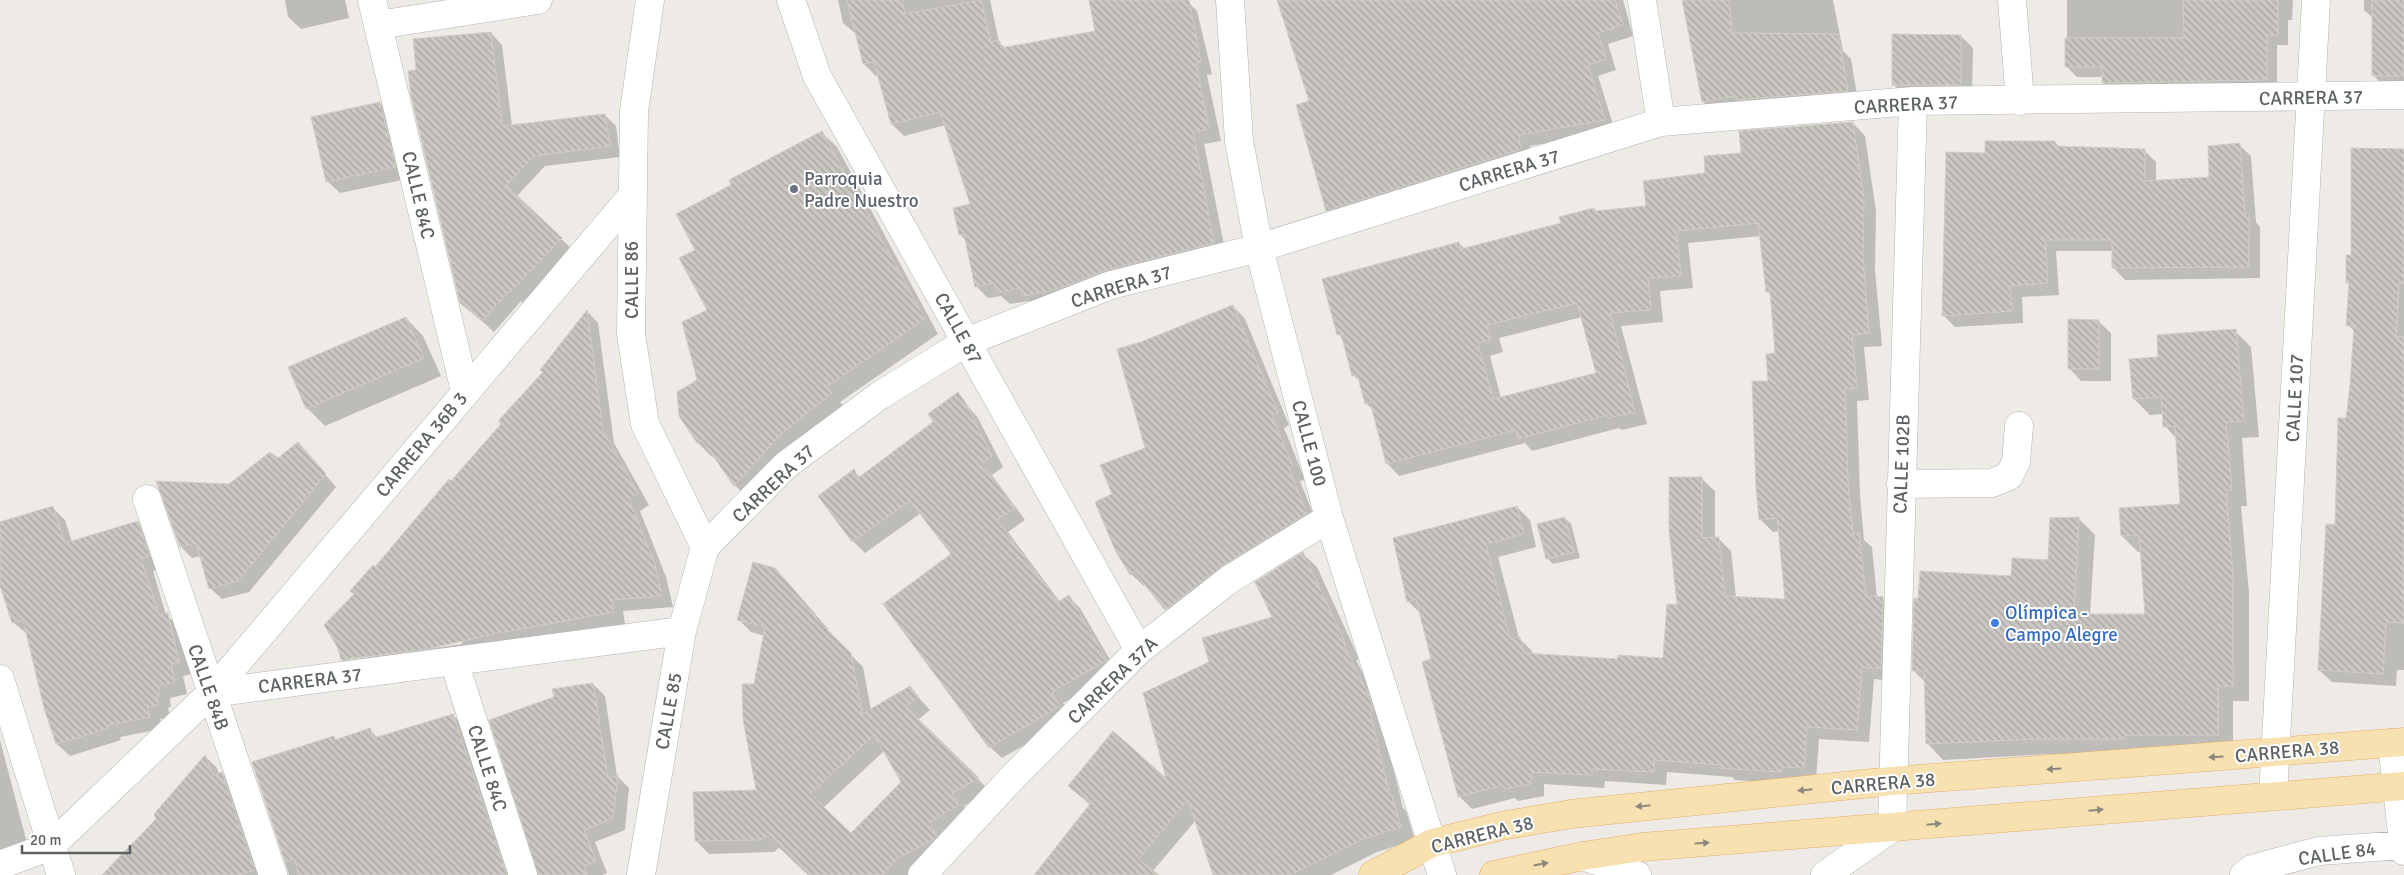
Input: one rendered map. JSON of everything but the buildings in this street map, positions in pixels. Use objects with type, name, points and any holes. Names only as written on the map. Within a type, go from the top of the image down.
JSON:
[{"type":"main road","name":"CARRERA 38","points":[[1372,875],[1432,843],[1501,826],[1571,814],[1892,781],[2398,742]]},
{"type":"main road","points":[[1494,875],[1582,856],[1642,848],[2400,786]]},
{"type":"street","points":[[375,13],[538,0]]},
{"type":"street","name":"CALLE 86","points":[[650,0],[634,111],[631,334],[645,424],[705,547]]},
{"type":"street","name":"CALLE 87","points":[[791,0],[817,76],[1139,650]]},
{"type":"street","name":"CALLE 100","points":[[1230,0],[1239,140],[1259,248],[1329,518],[1442,875]]},
{"type":"street","points":[[1642,0],[1661,122]]},
{"type":"street","points":[[2012,0],[2020,101]]},
{"type":"street","name":"CALLE 107","points":[[2273,796],[2316,0]]},
{"type":"street","name":"CALLE 84C","points":[[375,13],[466,391]]},
{"type":"street","name":"CARRERA 37","points":[[705,547],[786,465],[879,396],[966,342],[1111,284],[1259,248],[1661,122],[1913,101],[2311,97],[2404,94]]},
{"type":"street","name":"CALLE 102B","points":[[1892,828],[1913,101]]},
{"type":"street","name":"CARRERA 36B 3","points":[[212,693],[632,196]]},
{"type":"street","points":[[1901,484],[1992,483],[2009,476],[2016,462],[2019,426]]},
{"type":"street","name":"CALLE 84B","points":[[147,499],[273,875]]},
{"type":"street","name":"CARRERA 37A","points":[[922,875],[1012,778],[1139,650],[1230,579],[1329,518]]},
{"type":"street","name":"CALLE 85","points":[[644,871],[682,631],[705,547]]},
{"type":"street","name":"CARRERA 37","points":[[212,693],[682,631]]},
{"type":"street","name":"CALLE 84C","points":[[454,662],[523,875]]},
{"type":"street","points":[[0,679],[61,875]]},
{"type":"street","points":[[0,865],[51,846],[212,693]]},
{"type":"street","points":[[2398,742],[2404,851]]},
{"type":"street","points":[[1825,875],[1892,828]]},
{"type":"street","name":"CALLE 84","points":[[2244,875],[2252,870],[2319,851],[2404,845]]},
{"type":"street","points":[[1582,856],[1637,875]]},
{"type":"place","name":"Parroquia Padre Nuestro","points":[[794,189]]},
{"type":"place","name":"Olímpica - Campo Alegre","points":[[1995,623]]}]
